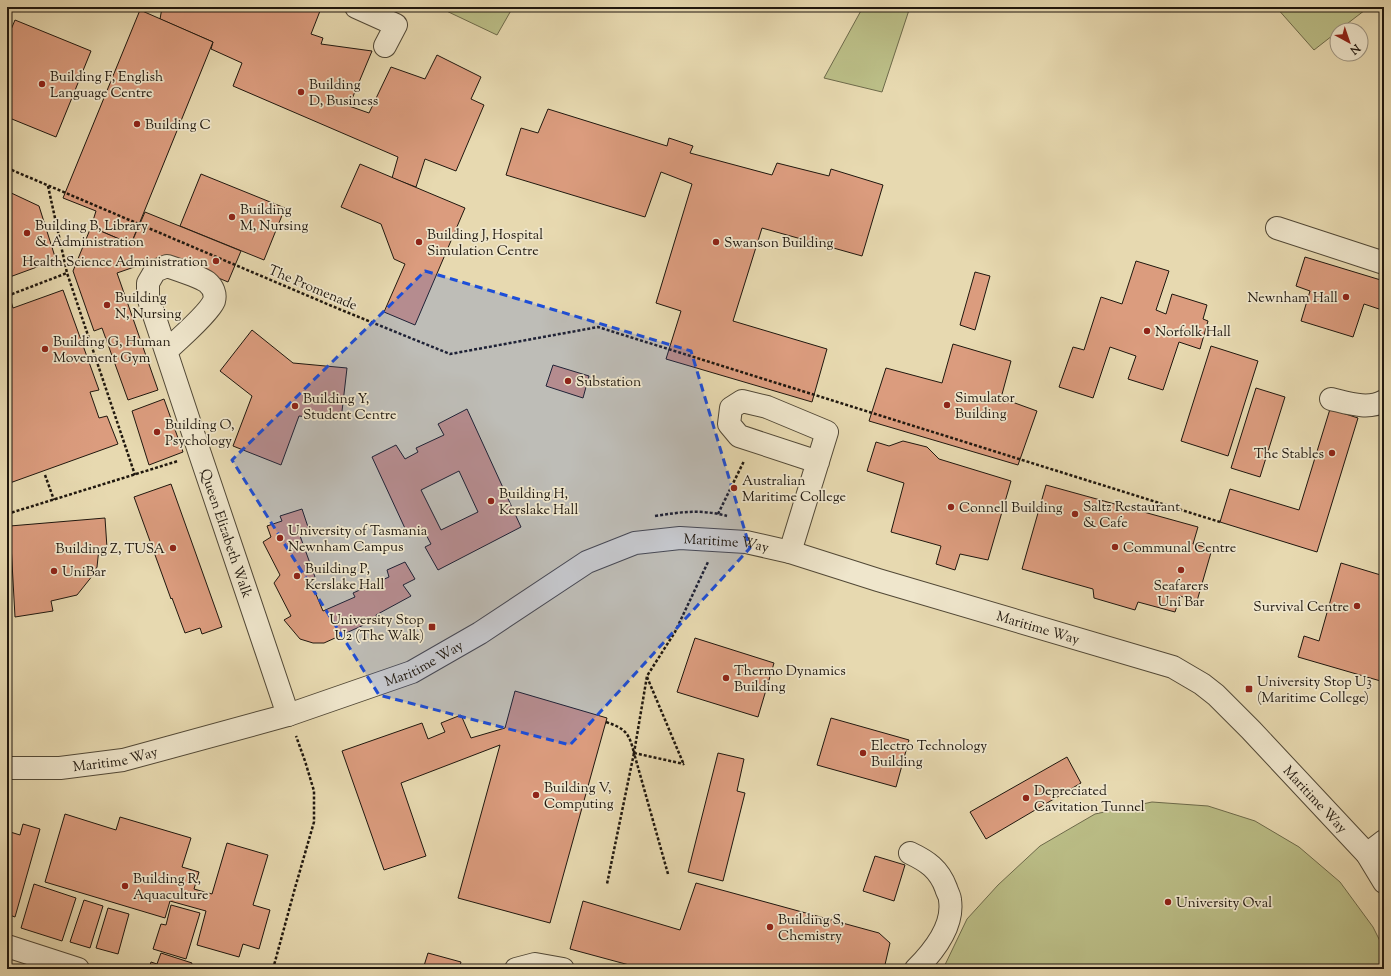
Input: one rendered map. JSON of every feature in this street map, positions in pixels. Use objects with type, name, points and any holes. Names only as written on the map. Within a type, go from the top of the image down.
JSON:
[{"type":"street","points":[[356,7],[396,25],[385,46]]},
{"type":"street","points":[[1277,228],[1384,263]]},
{"type":"street","name":"Queen Elizabeth Walk","points":[[166,351],[288,715]]},
{"type":"street","points":[[1331,399],[1360,405],[1377,405],[1384,401]]},
{"type":"street","points":[[790,552],[818,462]]},
{"type":"street","name":"Maritime Way","points":[[7,768],[60,768],[123,760],[288,715],[412,672],[480,634],[587,562],[635,543],[680,538],[740,541],[790,552],[1173,667],[1202,684],[1216,695],[1376,847],[1384,882]]},
{"type":"street","points":[[910,853],[924,859],[935,869],[943,881],[950,899],[950,916],[945,930],[936,945],[916,969]]},
{"type":"street","points":[[7,946],[78,969]]},
{"type":"street","points":[[516,969],[535,964],[563,969]]},
{"type":"path","name":"The Promenade","points":[[7,168],[450,354],[598,327],[1220,522]]},
{"type":"path","points":[[48,186],[67,274],[135,474]]},
{"type":"path","points":[[7,296],[67,274]]},
{"type":"path","points":[[7,514],[200,454]]},
{"type":"path","points":[[718,514],[747,454]]},
{"type":"path","points":[[45,475],[54,500]]},
{"type":"path","points":[[607,884],[634,753],[647,676],[675,632],[710,560]]},
{"type":"path","points":[[634,753],[684,765],[647,676]]},
{"type":"path","points":[[273,969],[314,822],[314,792],[305,761],[288,715]]},
{"type":"path","points":[[606,722],[620,727],[630,738],[668,874]]},
{"type":"highlighted area","points":[[425,271],[691,351],[750,548],[570,745],[379,695],[232,460]]},
{"type":"green space","points":[[438,7],[513,7],[497,35]]},
{"type":"green space","points":[[863,7],[910,7],[882,92],[824,78]]},
{"type":"green space","points":[[1276,7],[1369,7],[1349,22],[1329,22],[1329,38],[1314,50]]},
{"type":"green space","name":"University Oval","points":[[1152,802],[1208,806],[1255,821],[1299,847],[1340,882],[1373,927],[1384,949],[1384,969],[943,969],[967,919],[998,885],[1040,846],[1095,814]]},
{"type":"building","name":"Building D, Business","points":[[160,7],[310,7],[320,11],[311,34],[323,38],[321,44],[372,51],[349,106],[369,113],[391,67],[425,79],[437,55],[481,77],[471,99],[484,105],[456,171],[425,159],[416,187],[392,178],[398,157],[233,86],[242,63],[211,49],[213,42],[160,19],[162,8]]},
{"type":"building","name":"Building C","points":[[140,10],[213,42],[131,244],[91,227],[96,211],[63,198]]},
{"type":"building","name":"Building F, English Language Centre","points":[[15,20],[91,51],[56,137],[7,117],[7,39]]},
{"type":"building","name":"Swanson Building","points":[[548,109],[667,146],[669,138],[693,146],[690,153],[772,175],[777,163],[829,176],[831,169],[883,185],[862,256],[762,228],[733,321],[827,349],[812,402],[666,359],[681,311],[656,303],[692,184],[661,172],[645,217],[506,175],[521,128],[538,133]]},
{"type":"building","name":"Building J, Hospital Simulation Centre","points":[[360,164],[465,208],[415,325],[384,312],[405,264],[394,259],[381,224],[341,207]]},
{"type":"building","name":"Building M, Nursing","points":[[201,174],[285,208],[264,260],[180,226]]},
{"type":"building","name":"Building B, Library & Administration","points":[[7,191],[39,206],[56,260],[7,278]]},
{"type":"building","name":"Building N, Nursing","points":[[145,212],[241,251],[228,282],[166,256],[117,273],[158,390],[128,400],[102,328],[94,331],[73,271],[91,227],[131,244]]},
{"type":"building","name":"Newnham Hall","points":[[1305,257],[1384,281],[1384,303],[1382,310],[1364,304],[1353,337],[1301,321],[1310,291],[1296,286]]},
{"type":"building","name":"Norfolk Hall","points":[[1136,261],[1169,271],[1156,310],[1166,314],[1172,294],[1207,305],[1203,319],[1208,321],[1200,349],[1179,342],[1163,390],[1128,379],[1136,356],[1110,347],[1093,398],[1059,387],[1073,347],[1084,350],[1101,297],[1122,304]]},
{"type":"building","points":[[975,272],[990,276],[975,330],[960,325]]},
{"type":"building","name":"Building G, Human Movement Gym","points":[[63,290],[99,390],[90,392],[99,418],[107,416],[118,444],[7,484],[7,303],[11,301],[13,308]]},
{"type":"building","name":"Building Y, Student Centre","points":[[252,330],[293,363],[347,368],[341,420],[299,416],[281,465],[233,446],[252,396],[220,371]]},
{"type":"building","name":"Simulator Building","points":[[953,344],[1011,361],[1001,398],[1037,411],[1018,465],[869,421],[886,368],[942,383]]},
{"type":"building","points":[[1211,346],[1258,361],[1228,456],[1181,441]]},
{"type":"building","name":"Substation","points":[[553,365],[589,376],[583,398],[546,386]]},
{"type":"building","name":"The Stables","points":[[1256,388],[1285,397],[1260,477],[1231,468]]},
{"type":"building","name":"Building O, Psychology","points":[[164,399],[183,452],[149,465],[132,411]]},
{"type":"building","name":"Building H, Kerslake Hall","points":[[467,409],[521,527],[438,570],[425,547],[431,544],[423,529],[409,537],[372,457],[396,445],[405,459],[418,452],[416,448],[444,435],[438,424]],"holes":[[[459,471],[478,512],[441,530],[421,490]]]},
{"type":"building","name":"The Stables","points":[[1330,409],[1358,418],[1317,552],[1220,522],[1230,489],[1299,510]]},
{"type":"building","name":"Connell Building","points":[[903,441],[927,447],[939,459],[1011,481],[988,560],[960,554],[955,570],[936,564],[941,546],[891,532],[904,483],[867,471],[876,442],[889,446]]},
{"type":"building","name":"Building Z, TUSA","points":[[171,484],[222,627],[202,634],[200,628],[185,633],[134,497]]},
{"type":"building","name":"Communal Centre","points":[[1046,485],[1198,527],[1193,544],[1212,549],[1197,601],[1180,596],[1175,612],[1138,602],[1135,610],[1094,598],[1093,589],[1022,569]]},
{"type":"building","name":"Building P, Kerslake Hall","points":[[302,509],[309,530],[299,533],[315,577],[310,580],[323,611],[355,597],[353,593],[389,577],[387,570],[405,562],[415,579],[403,585],[411,596],[376,615],[377,619],[324,643],[313,643],[300,639],[284,620],[291,616],[274,583],[280,575],[263,542],[271,537],[267,526],[282,521],[280,516]]},
{"type":"building","name":"UniBar","points":[[105,518],[107,548],[99,548],[97,567],[93,575],[77,595],[51,601],[53,611],[15,617],[10,526]]},
{"type":"building","name":"Survival Centre","points":[[1341,563],[1384,576],[1384,682],[1298,657],[1304,636],[1319,641]]},
{"type":"building","name":"Thermo Dynamics Building","points":[[695,638],[774,663],[758,717],[677,692]]},
{"type":"building","name":"Building V, Computing","points":[[515,691],[607,718],[550,923],[458,898],[500,745],[401,783],[426,856],[384,870],[342,751],[422,723],[428,739],[445,732],[441,723],[461,715],[471,738],[505,728]]},
{"type":"building","name":"Electro Technology Building","points":[[831,718],[909,740],[896,787],[817,765]]},
{"type":"building","points":[[718,753],[744,759],[737,791],[745,793],[723,881],[688,872]]},
{"type":"building","name":"Depreciated Cavitation Tunnel","points":[[1067,757],[1081,783],[986,839],[970,812]]},
{"type":"building","name":"Building R, Aquaculture","points":[[65,814],[116,830],[120,817],[191,838],[182,867],[199,872],[194,889],[212,894],[227,843],[268,855],[253,905],[270,910],[259,949],[243,944],[239,957],[197,945],[206,911],[170,901],[165,918],[45,882]]},
{"type":"building","points":[[23,824],[40,829],[15,917],[7,914],[7,831],[20,835]]},
{"type":"building","points":[[875,856],[905,865],[894,901],[863,891]]},
{"type":"building","name":"Building S, Chemistry","points":[[696,883],[879,933],[890,943],[884,969],[644,969],[570,949],[583,901],[680,930]]},
{"type":"building","points":[[34,884],[76,898],[62,941],[21,928]]},
{"type":"building","name":"Building R, Aquaculture","points":[[84,900],[103,906],[90,948],[70,942]]},
{"type":"building","name":"Building R, Aquaculture","points":[[171,905],[200,913],[186,959],[153,949],[161,924],[166,925]]},
{"type":"building","name":"Building R, Aquaculture","points":[[108,908],[129,914],[118,954],[96,948]]},
{"type":"building","points":[[161,953],[192,963],[190,969],[149,969],[151,962],[157,964]]},
{"type":"building","points":[[428,953],[461,962],[459,969],[423,969]]},
{"type":"place","name":"Building F, English Language Centre","points":[[42,84]]},
{"type":"place","name":"Building D, Business","points":[[301,92]]},
{"type":"place","name":"Building C","points":[[137,124]]},
{"type":"place","name":"Building M, Nursing","points":[[232,217]]},
{"type":"place","name":"Building B, Library & Administration","points":[[27,233]]},
{"type":"place","name":"Building J, Hospital Simulation Centre","points":[[419,242]]},
{"type":"place","name":"Swanson Building","points":[[716,242]]},
{"type":"place","name":"Health Science Administration","points":[[216,261]]},
{"type":"place","name":"Newnham Hall","points":[[1346,297]]},
{"type":"place","name":"Building N, Nursing","points":[[107,305]]},
{"type":"place","name":"Norfolk Hall","points":[[1147,331]]},
{"type":"place","name":"Building G, Human Movement Gym","points":[[45,349]]},
{"type":"place","name":"Substation","points":[[568,381]]},
{"type":"place","name":"Simulator Building","points":[[947,405]]},
{"type":"place","name":"Building Y, Student Centre","points":[[295,406]]},
{"type":"place","name":"Building O, Psychology","points":[[157,432]]},
{"type":"place","name":"The Stables","points":[[1332,453]]},
{"type":"place","name":"Australian Maritime College","points":[[734,488]]},
{"type":"place","name":"Building H, Kerslake Hall","points":[[491,501]]},
{"type":"place","name":"Connell Building","points":[[951,507]]},
{"type":"place","name":"Saltz Restaurant & Cafe","points":[[1075,514]]},
{"type":"place","name":"University of Tasmania Newnham Campus","points":[[280,538]]},
{"type":"place","name":"Communal Centre","points":[[1115,547]]},
{"type":"place","name":"Building Z, TUSA","points":[[173,548]]},
{"type":"place","name":"Seafarers Uni Bar","points":[[1181,570]]},
{"type":"place","name":"UniBar","points":[[54,571]]},
{"type":"place","name":"Building P, Kerslake Hall","points":[[297,576]]},
{"type":"place","name":"Survival Centre","points":[[1357,606]]},
{"type":"place","name":"University Stop U2 (The Walk)","points":[[432,627]]},
{"type":"place","name":"Thermo Dynamics Building","points":[[726,678]]},
{"type":"place","name":"University Stop U3 (Maritime College)","points":[[1249,689]]},
{"type":"place","name":"Electro Technology Building","points":[[863,753]]},
{"type":"place","name":"Building V, Computing","points":[[536,795]]},
{"type":"place","name":"Depreciated Cavitation Tunnel","points":[[1026,798]]},
{"type":"place","name":"Building R, Aquaculture","points":[[125,886]]},
{"type":"place","name":"University Oval","points":[[1168,902]]},
{"type":"place","name":"Building S, Chemistry","points":[[770,927]]}]
